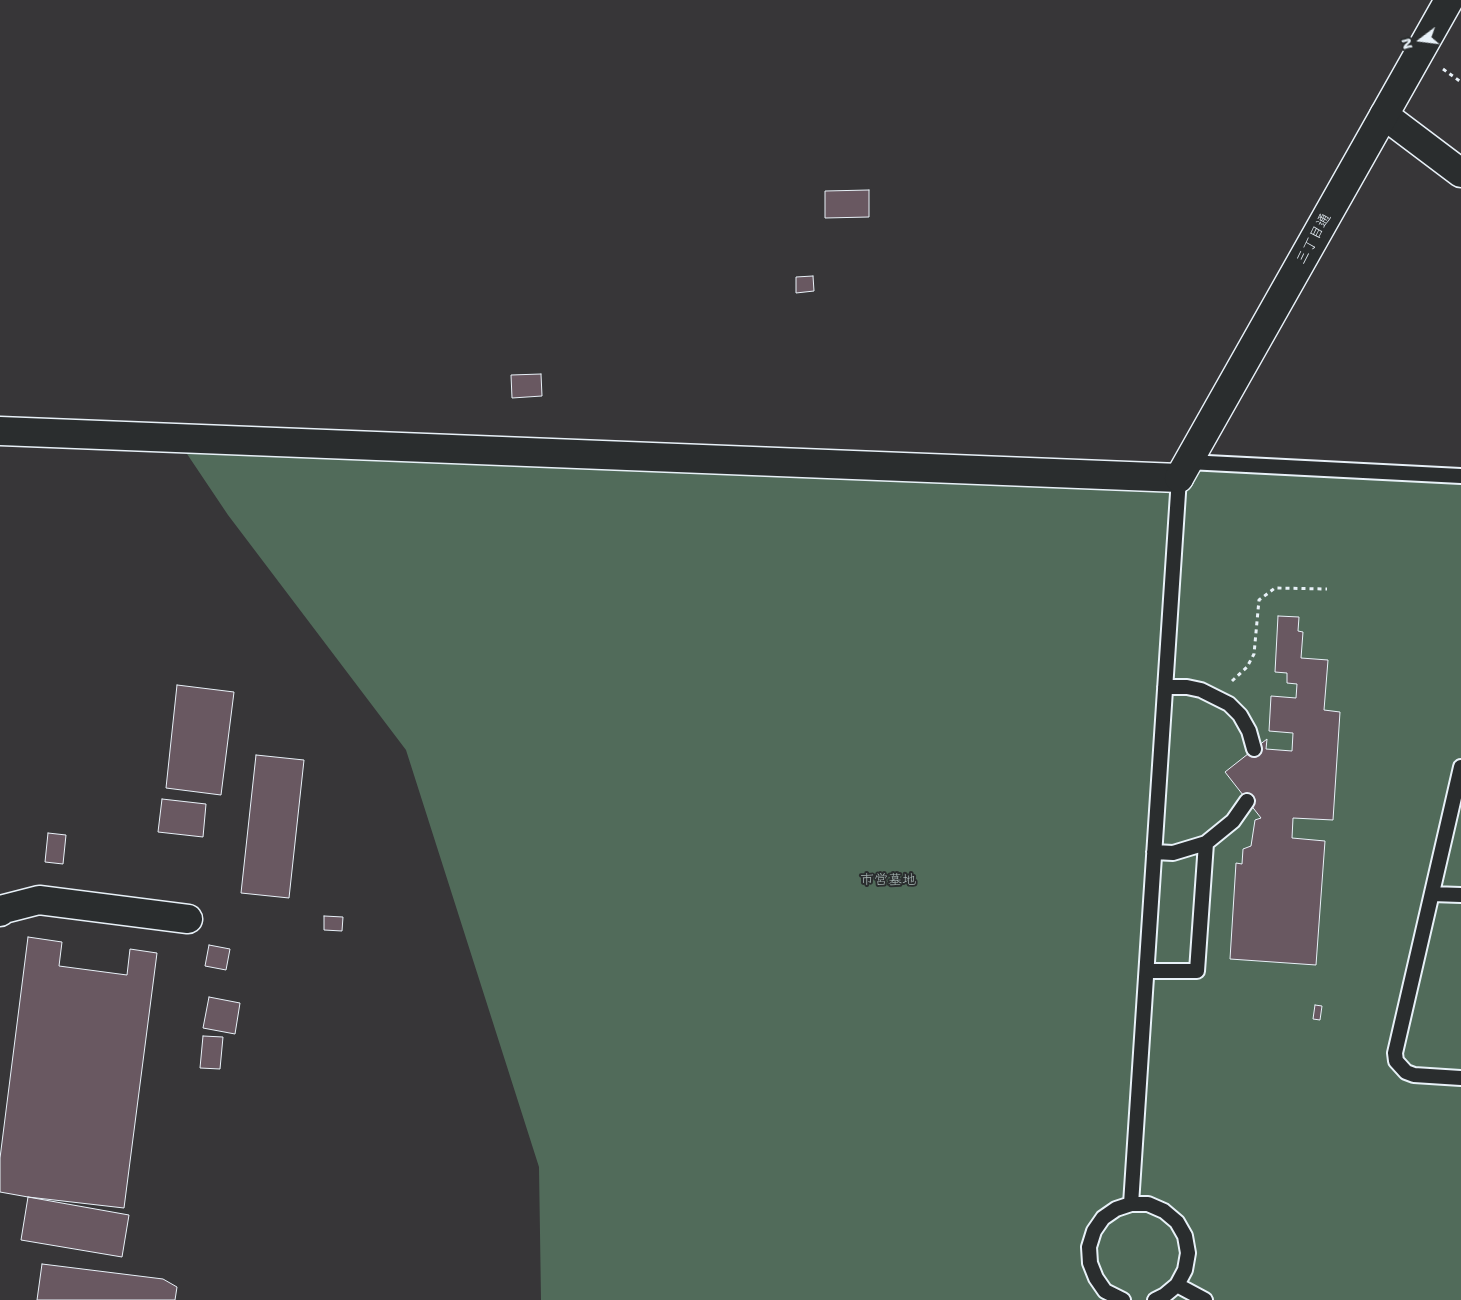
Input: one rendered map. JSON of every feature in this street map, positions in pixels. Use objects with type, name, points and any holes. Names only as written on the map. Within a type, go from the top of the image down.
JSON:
[{"type":"street","name":"三丁目通","points":[[1184,470],[1449,0]]},
{"type":"street","points":[[1384,114],[1461,173]]},
{"type":"street","points":[[0,431],[1184,470]]},
{"type":"street","points":[[0,912],[4,909],[38,900],[188,919]]},
{"type":"lane","points":[[1131,1204],[1154,852],[1184,470],[1461,476]]},
{"type":"lane","points":[[1166,687],[1187,687],[1201,690],[1229,704],[1240,715],[1249,731],[1254,749]]},
{"type":"lane","points":[[1461,767],[1395,1053],[1396,1061],[1400,1068],[1414,1075],[1461,1078]]},
{"type":"lane","points":[[1154,852],[1173,853],[1206,843],[1233,821],[1247,801]]},
{"type":"lane","points":[[1147,971],[1197,971],[1206,843]]},
{"type":"lane","points":[[1432,894],[1461,895]]},
{"type":"lane","points":[[1123,1300],[1105,1291],[1096,1278],[1090,1263],[1089,1247],[1094,1231],[1103,1218],[1116,1209],[1131,1204],[1148,1204],[1164,1211],[1177,1222],[1185,1236],[1188,1253],[1185,1270],[1177,1285],[1165,1295],[1154,1300]]},
{"type":"lane","points":[[1177,1285],[1205,1300]]},
{"type":"path","points":[[1443,69],[1461,82]]},
{"type":"path","points":[[1228,685],[1247,668],[1254,654],[1259,600],[1275,588],[1327,589]]},
{"type":"green space","name":"市営墓地","points":[[181,445],[1461,475],[1461,1300],[541,1300],[539,1167],[406,750],[228,515]]},
{"type":"building","points":[[869,190],[869,217],[825,218],[825,191]]},
{"type":"building","points":[[813,276],[814,291],[796,293],[796,277]]},
{"type":"building","points":[[541,374],[542,396],[512,398],[511,375]]},
{"type":"building","points":[[1278,616],[1299,617],[1298,631],[1303,632],[1301,658],[1328,660],[1324,710],[1340,712],[1333,820],[1293,818],[1292,838],[1325,841],[1316,965],[1230,959],[1236,863],[1242,864],[1243,849],[1251,846],[1255,820],[1261,818],[1225,772],[1267,739],[1266,749],[1292,751],[1293,733],[1269,731],[1271,696],[1296,698],[1297,684],[1287,683],[1287,673],[1275,672]]},
{"type":"building","points":[[177,685],[234,692],[221,795],[166,788]]},
{"type":"building","points":[[256,755],[304,760],[289,898],[241,893]]},
{"type":"building","points":[[162,799],[206,804],[203,837],[158,832]]},
{"type":"building","points":[[48,833],[66,835],[63,864],[45,862]]},
{"type":"building","points":[[324,916],[343,917],[342,931],[324,930]]},
{"type":"building","points":[[28,937],[62,942],[59,966],[127,975],[130,949],[157,953],[124,1208],[0,1192],[0,1158]]},
{"type":"building","points":[[209,945],[230,949],[226,970],[205,966]]},
{"type":"building","points":[[209,997],[240,1003],[235,1034],[203,1028]]},
{"type":"building","points":[[1315,1005],[1322,1006],[1320,1020],[1313,1019]]},
{"type":"building","points":[[203,1036],[223,1037],[220,1069],[200,1068]]},
{"type":"building","points":[[28,1197],[129,1215],[122,1257],[21,1240]]},
{"type":"building","points":[[42,1264],[163,1279],[177,1287],[175,1300],[37,1300]]}]
